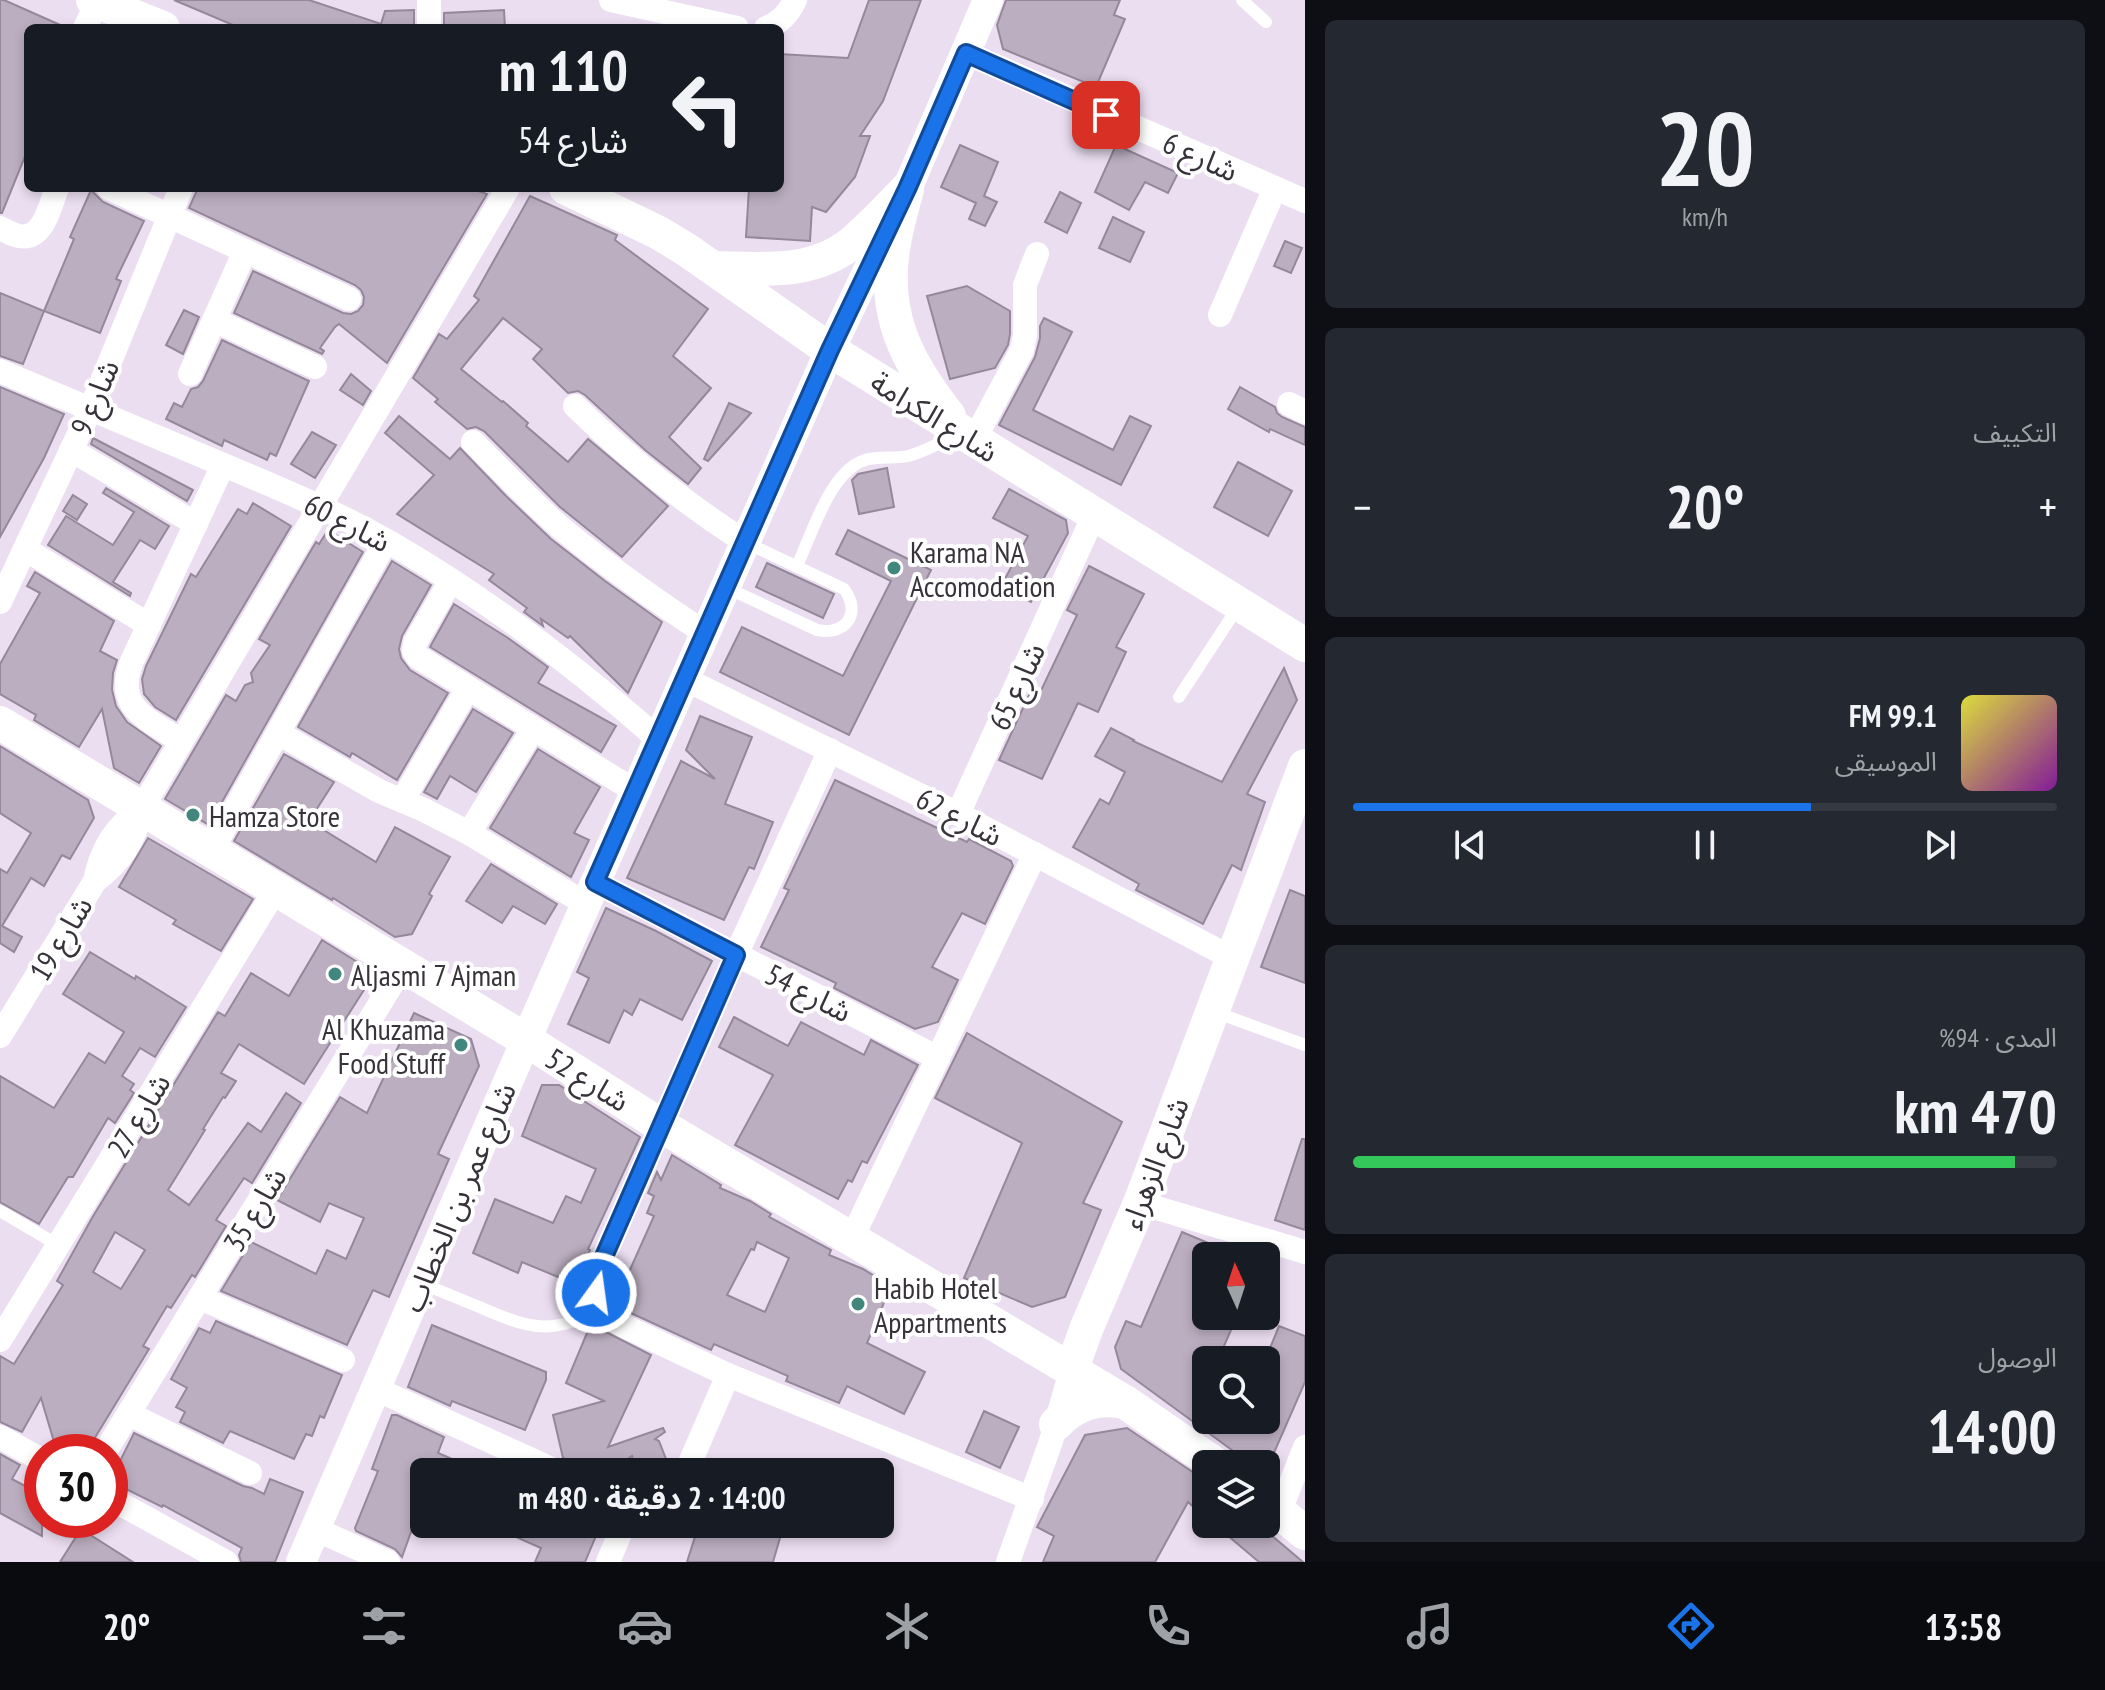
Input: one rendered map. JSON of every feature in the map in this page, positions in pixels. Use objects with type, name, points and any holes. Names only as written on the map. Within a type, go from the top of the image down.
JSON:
[{"type":"main road","points":[[92,10],[147,24]]},
{"type":"main road","points":[[715,268],[789,268],[812,264],[852,243],[907,189]]},
{"type":"main road","points":[[907,189],[891,261],[890,284],[898,331],[918,374],[968,436]]},
{"type":"main road","name":"شارع الكرامة","points":[[574,192],[659,233],[715,268],[830,350],[1305,645]]},
{"type":"main road","name":"شارع 52","points":[[7,735],[212,850],[662,1126],[1125,1402],[1195,1450]]},
{"type":"main road","name":"شارع الزهراء","points":[[1071,1371],[1140,1203],[1305,766]]},
{"type":"main road","points":[[1096,1306],[1096,1340],[1100,1357],[1106,1374],[1125,1402]]},
{"type":"main road","points":[[1056,1424],[1075,1408],[1087,1403],[1099,1400],[1125,1402]]},
{"type":"street","points":[[429,0],[429,24]]},
{"type":"street","points":[[611,0],[719,24]]},
{"type":"street","points":[[774,24],[789,12],[795,0]]},
{"type":"street","name":"شارع عمر بن الخطاب","points":[[301,1562],[590,893],[830,350],[907,189],[988,0]]},
{"type":"street","name":"شارع 6","points":[[966,53],[1305,201]]},
{"type":"street","points":[[1220,315],[1275,188]]},
{"type":"street","points":[[0,228],[19,236],[33,234],[43,223],[55,192]]},
{"type":"street","points":[[118,192],[349,299]]},
{"type":"street","name":"شارع 9","points":[[0,602],[91,408],[179,192]]},
{"type":"street","name":"شارع 19","points":[[0,1036],[95,881],[110,839],[142,808],[506,192]]},
{"type":"street","points":[[190,374],[245,251]]},
{"type":"street","points":[[968,436],[1022,350],[1025,285],[1037,254]]},
{"type":"street","points":[[214,320],[315,367]]},
{"type":"street","name":"شارع 60","points":[[0,371],[319,505],[386,541],[497,610],[607,694],[658,739]]},
{"type":"street","points":[[575,406],[639,466],[745,542]]},
{"type":"street","points":[[473,442],[561,527],[632,583],[705,633]]},
{"type":"street","points":[[71,450],[196,524]]},
{"type":"street","points":[[181,741],[133,707],[126,690],[126,680],[223,465]]},
{"type":"street","name":"شارع 65","points":[[958,814],[1094,515]]},
{"type":"street","points":[[212,850],[386,541]]},
{"type":"street","points":[[25,549],[149,625]]},
{"type":"street","points":[[451,580],[415,643],[414,651],[418,657],[635,791]]},
{"type":"street","name":"شارع 62","points":[[685,679],[958,814],[1232,958]]},
{"type":"street","points":[[402,801],[468,688]]},
{"type":"street","points":[[469,833],[533,729]]},
{"type":"street","name":"شارع 54","points":[[278,733],[353,777],[590,893],[736,955],[938,1058]]},
{"type":"street","points":[[830,750],[662,1126],[597,1277],[596,1293],[601,1307],[611,1320],[728,1375],[1032,1499]]},
{"type":"street","points":[[852,1238],[1035,854]]},
{"type":"street","name":"شارع 27","points":[[0,1340],[276,889]]},
{"type":"street","name":"شارع 35","points":[[116,1434],[403,966]]},
{"type":"street","points":[[1140,1203],[1305,1252]]},
{"type":"street","points":[[200,1298],[343,1360]]},
{"type":"street","name":"شارع الزهراء","points":[[1008,1562],[1032,1499],[1071,1371]]},
{"type":"street","points":[[692,1458],[728,1375]]},
{"type":"street","points":[[376,1389],[527,1458]]},
{"type":"street","points":[[129,1414],[250,1473]]},
{"type":"street","points":[[0,1437],[24,1450]]},
{"type":"street","points":[[1284,1515],[1305,1447]]},
{"type":"street","points":[[128,1508],[226,1562]]},
{"type":"street","points":[[315,1529],[388,1562]]},
{"type":"street","points":[[608,1562],[618,1538]]},
{"type":"lane","points":[[1242,0],[1266,22]]},
{"type":"lane","points":[[797,566],[831,490],[844,472],[864,460],[907,456],[968,436]]},
{"type":"lane","points":[[725,587],[817,630],[837,630],[851,616],[850,597],[844,589],[745,542]]},
{"type":"lane","points":[[1179,697],[1239,604]]},
{"type":"lane","points":[[1212,1010],[1305,1045]]},
{"type":"lane","points":[[0,1211],[58,1245]]},
{"type":"lane","points":[[421,1283],[516,1323],[533,1326],[551,1327],[569,1323],[601,1307]]},
{"type":"building","points":[[0,0],[4,0],[58,24],[24,24],[24,159],[0,213]]},
{"type":"building","points":[[174,0],[309,0],[381,24],[231,24]]},
{"type":"building","points":[[869,0],[921,0],[883,101],[860,136],[870,136],[855,177],[826,212],[812,207],[810,241],[746,237],[749,192],[784,192],[784,54],[848,58]]},
{"type":"building","points":[[1006,0],[1120,0],[1114,15],[1125,19],[1096,87],[1003,49],[997,25]]},
{"type":"building","points":[[414,10],[414,24],[381,24],[385,11]]},
{"type":"building","points":[[504,10],[505,24],[444,24],[444,13]]},
{"type":"building","points":[[960,145],[998,162],[984,196],[997,202],[985,226],[969,219],[976,203],[941,187]]},
{"type":"building","points":[[1116,145],[1178,173],[1168,193],[1145,182],[1129,210],[1095,192]]},
{"type":"building","points":[[90,192],[103,202],[144,221],[116,279],[121,281],[100,333],[44,311],[74,239],[70,237]]},
{"type":"building","points":[[196,192],[487,194],[387,363],[339,324],[320,348],[324,351],[322,354],[234,313],[253,271],[343,313],[358,311],[364,297],[355,285],[189,208]]},
{"type":"building","points":[[1060,192],[1081,203],[1067,233],[1045,222]]},
{"type":"building","points":[[530,196],[617,235],[615,240],[708,309],[673,356],[711,388],[669,437],[701,468],[688,484],[585,395],[578,391],[568,393],[533,359],[542,349],[503,318],[461,369],[503,401],[528,423],[526,426],[568,462],[588,439],[668,506],[622,557],[560,507],[484,431],[476,427],[467,429],[413,378],[439,334],[447,339],[479,300],[474,296]]},
{"type":"building","points":[[1113,217],[1144,232],[1130,262],[1099,248]]},
{"type":"building","points":[[1285,241],[1302,248],[1291,273],[1274,266]]},
{"type":"building","points":[[967,286],[1010,311],[1008,345],[995,368],[950,379],[927,296]]},
{"type":"building","points":[[0,293],[44,311],[23,364],[0,356]]},
{"type":"building","points":[[184,310],[199,317],[183,354],[166,345]]},
{"type":"building","points":[[1044,318],[1072,332],[1033,410],[1113,450],[1130,416],[1151,426],[1121,485],[999,425],[1035,357]]},
{"type":"building","points":[[222,340],[309,381],[276,456],[270,453],[267,460],[224,440],[222,446],[166,419],[174,403],[182,407],[191,389],[203,381]]},
{"type":"building","points":[[351,374],[371,391],[363,405],[340,390]]},
{"type":"building","points":[[0,387],[64,414],[44,458],[0,537]]},
{"type":"building","points":[[1240,387],[1275,407],[1282,417],[1305,427],[1305,445],[1270,429],[1269,432],[1228,409]]},
{"type":"building","points":[[729,403],[751,413],[708,461],[704,459]]},
{"type":"building","points":[[399,416],[450,459],[460,448],[551,539],[662,622],[628,693],[570,636],[568,638],[541,619],[543,626],[524,612],[527,608],[489,580],[494,574],[397,514],[434,475],[385,433]]},
{"type":"building","points":[[312,432],[336,445],[315,478],[291,464]]},
{"type":"building","points":[[93,438],[193,490],[187,501],[91,444]]},
{"type":"building","points":[[1238,462],[1292,491],[1268,536],[1214,507]]},
{"type":"building","points":[[887,468],[894,507],[859,514],[852,480],[858,474]]},
{"type":"building","points":[[106,488],[169,526],[155,549],[140,540],[113,582],[131,593],[130,596],[48,545],[66,516],[113,545],[134,512],[103,493]]},
{"type":"building","points":[[1009,489],[1066,520],[1068,533],[1031,602],[1001,586],[1028,536],[993,518]]},
{"type":"building","points":[[73,495],[87,504],[77,520],[63,511]]},
{"type":"building","points":[[253,503],[291,526],[176,720],[155,707],[144,694],[142,679],[146,666],[191,574],[196,577],[238,509],[247,514]]},
{"type":"building","points":[[328,530],[363,552],[209,825],[165,799],[226,695],[236,701],[245,685],[253,682],[251,673],[270,645],[259,639],[316,542],[319,544]]},
{"type":"building","points":[[848,530],[931,570],[849,735],[720,672],[742,627],[843,676],[891,581],[836,554]]},
{"type":"building","points":[[392,561],[431,585],[402,636],[399,649],[401,658],[410,670],[448,693],[397,780],[352,753],[350,757],[298,727]]},
{"type":"building","points":[[767,563],[834,594],[823,618],[756,587]]},
{"type":"building","points":[[1089,566],[1144,594],[1116,647],[1126,652],[1098,712],[1078,703],[1042,779],[999,760],[1029,695],[1037,699],[1077,615],[1067,610]]},
{"type":"building","points":[[35,572],[114,621],[100,651],[117,660],[112,690],[116,706],[127,722],[161,746],[139,783],[114,768],[102,709],[79,747],[34,720],[36,715],[0,694],[0,664],[40,593],[27,586]]},
{"type":"building","points":[[454,604],[548,667],[538,683],[616,726],[601,752],[430,647]]},
{"type":"building","points":[[1284,668],[1297,700],[1247,794],[1265,802],[1241,870],[1232,865],[1203,924],[1136,890],[1139,884],[1073,847],[1100,799],[1109,804],[1125,772],[1095,756],[1111,728],[1222,782]]},
{"type":"building","points":[[473,709],[513,733],[476,792],[450,776],[437,799],[424,792]]},
{"type":"building","points":[[700,716],[752,737],[725,804],[773,822],[754,869],[749,867],[724,920],[627,878],[681,761],[715,779],[686,750]]},
{"type":"building","points":[[0,746],[88,800],[94,818],[70,859],[62,855],[44,886],[31,878],[2,926],[22,937],[14,952],[0,943],[0,869],[7,873],[31,833],[0,813]]},
{"type":"building","points":[[538,749],[600,787],[574,833],[589,840],[571,877],[490,828]]},
{"type":"building","points":[[284,754],[334,782],[309,821],[376,862],[395,827],[450,857],[429,894],[432,896],[412,934],[395,937],[234,841]]},
{"type":"building","points":[[835,780],[967,842],[969,839],[1011,861],[1013,866],[985,924],[962,913],[932,967],[958,980],[938,1022],[915,1029],[834,988],[836,983],[761,947],[789,890],[784,888]]},
{"type":"building","points":[[148,838],[253,899],[221,951],[173,924],[176,920],[119,887]]},
{"type":"building","points":[[491,864],[557,904],[545,924],[513,906],[502,923],[466,901]]},
{"type":"building","points":[[1290,890],[1305,896],[1305,983],[1261,967]]},
{"type":"building","points":[[606,908],[712,961],[682,1020],[640,999],[632,1015],[624,1010],[609,1043],[568,1024],[589,978],[577,972]]},
{"type":"building","points":[[322,940],[367,968],[369,982],[304,1084],[239,1044],[221,1073],[236,1081],[203,1129],[168,1190],[189,1205],[248,1123],[261,1132],[286,1093],[301,1103],[252,1183],[244,1178],[216,1220],[226,1226],[195,1277],[192,1275],[171,1308],[167,1306],[143,1346],[149,1349],[97,1434],[52,1434],[41,1398],[22,1432],[0,1422],[0,1356],[14,1364],[63,1285],[57,1281],[92,1218],[218,1012],[225,1016],[251,973],[289,996]],"holes":[[[115,1232],[145,1250],[121,1289],[93,1272]]]},
{"type":"building","points":[[90,952],[186,1007],[155,1057],[140,1048],[122,1076],[134,1084],[130,1090],[134,1093],[115,1123],[108,1118],[73,1177],[68,1177],[39,1224],[0,1202],[0,1076],[54,1108],[89,1053],[105,1063],[124,1032],[63,994]]},
{"type":"building","points":[[414,1013],[471,1039],[479,1066],[438,1154],[449,1159],[389,1297],[373,1290],[347,1345],[221,1291],[251,1242],[316,1274],[327,1250],[346,1259],[364,1218],[329,1203],[320,1222],[277,1200],[340,1097],[367,1113]]},
{"type":"building","points":[[734,1017],[788,1046],[801,1022],[864,1055],[871,1040],[918,1065],[867,1163],[862,1161],[852,1182],[848,1180],[838,1199],[735,1145],[773,1075],[719,1047]]},
{"type":"building","points":[[967,1033],[1122,1122],[1083,1203],[1101,1210],[1065,1297],[1032,1307],[964,1278],[1022,1143],[935,1098]]},
{"type":"building","points":[[542,1085],[559,1085],[640,1137],[588,1249],[582,1287],[522,1262],[518,1273],[473,1253],[495,1199],[553,1223],[566,1196],[581,1203],[596,1169],[522,1136]]},
{"type":"building","points":[[1302,1139],[1305,1139],[1305,1230],[1275,1220]]},
{"type":"building","points":[[672,1155],[721,1185],[720,1188],[750,1201],[771,1214],[769,1217],[831,1250],[829,1255],[863,1269],[891,1286],[867,1343],[925,1372],[904,1414],[847,1386],[839,1403],[786,1381],[788,1376],[714,1344],[711,1350],[618,1304],[612,1290],[616,1266],[629,1272],[654,1216],[647,1213],[654,1196],[648,1193],[657,1172],[661,1180]],"holes":[[[757,1242],[789,1258],[765,1312],[727,1295]]]},
{"type":"building","points":[[1182,1232],[1206,1242],[1192,1242],[1192,1330],[1231,1330],[1224,1346],[1192,1346],[1192,1421],[1121,1369],[1115,1347],[1126,1321],[1141,1327]]},
{"type":"building","points":[[216,1321],[342,1375],[324,1418],[320,1416],[312,1436],[306,1434],[294,1459],[230,1431],[223,1443],[180,1422],[185,1412],[176,1407],[187,1388],[171,1379],[199,1328],[210,1333]]},
{"type":"building","points":[[432,1325],[546,1372],[546,1380],[525,1430],[452,1401],[450,1406],[408,1387]]},
{"type":"building","points":[[1280,1326],[1305,1336],[1305,1382],[1275,1450],[1232,1450],[1210,1434],[1280,1434],[1280,1346],[1271,1346]]},
{"type":"building","points":[[604,1331],[651,1355],[608,1447],[663,1428],[665,1432],[655,1439],[659,1441],[666,1458],[563,1458],[553,1415],[604,1401],[566,1383],[587,1333]]},
{"type":"building","points":[[984,1411],[1019,1427],[1000,1468],[966,1452]]},
{"type":"building","points":[[392,1415],[444,1437],[438,1453],[450,1458],[410,1458],[410,1535],[402,1557],[395,1549],[356,1531],[378,1471],[372,1469]]},
{"type":"building","points":[[1127,1428],[1192,1472],[1192,1506],[1188,1502],[1155,1562],[1043,1562],[1054,1536],[1037,1527],[1085,1435]]},
{"type":"building","points":[[134,1433],[264,1494],[270,1479],[303,1492],[275,1562],[241,1562],[239,1555],[242,1548],[163,1505],[128,1490],[128,1445]]},
{"type":"building","points":[[0,1454],[20,1465],[12,1479],[24,1485],[24,1526],[0,1513]]},
{"type":"building","points":[[75,1538],[95,1538],[133,1562],[60,1562]]},
{"type":"building","points":[[518,1538],[595,1538],[585,1562],[535,1562],[541,1548]]},
{"type":"building","points":[[695,1538],[780,1538],[773,1562],[687,1562]]},
{"type":"building","points":[[1231,1538],[1275,1538],[1303,1562],[1259,1562]]},
{"type":"place","name":"Karama NA Accomodation","points":[[894,568]]},
{"type":"place","name":"Hamza Store","points":[[193,815]]},
{"type":"place","name":"Aljasmi 7 Ajman","points":[[335,974]]},
{"type":"place","name":"Al Khuzama Food Stuff","points":[[461,1045]]},
{"type":"place","name":"Habib Hotel Appartments","points":[[858,1304]]},
{"type":"route","points":[[596,1293],[602,1261],[736,955],[595,882],[830,350],[907,189],[966,53],[1106,115]]}]
